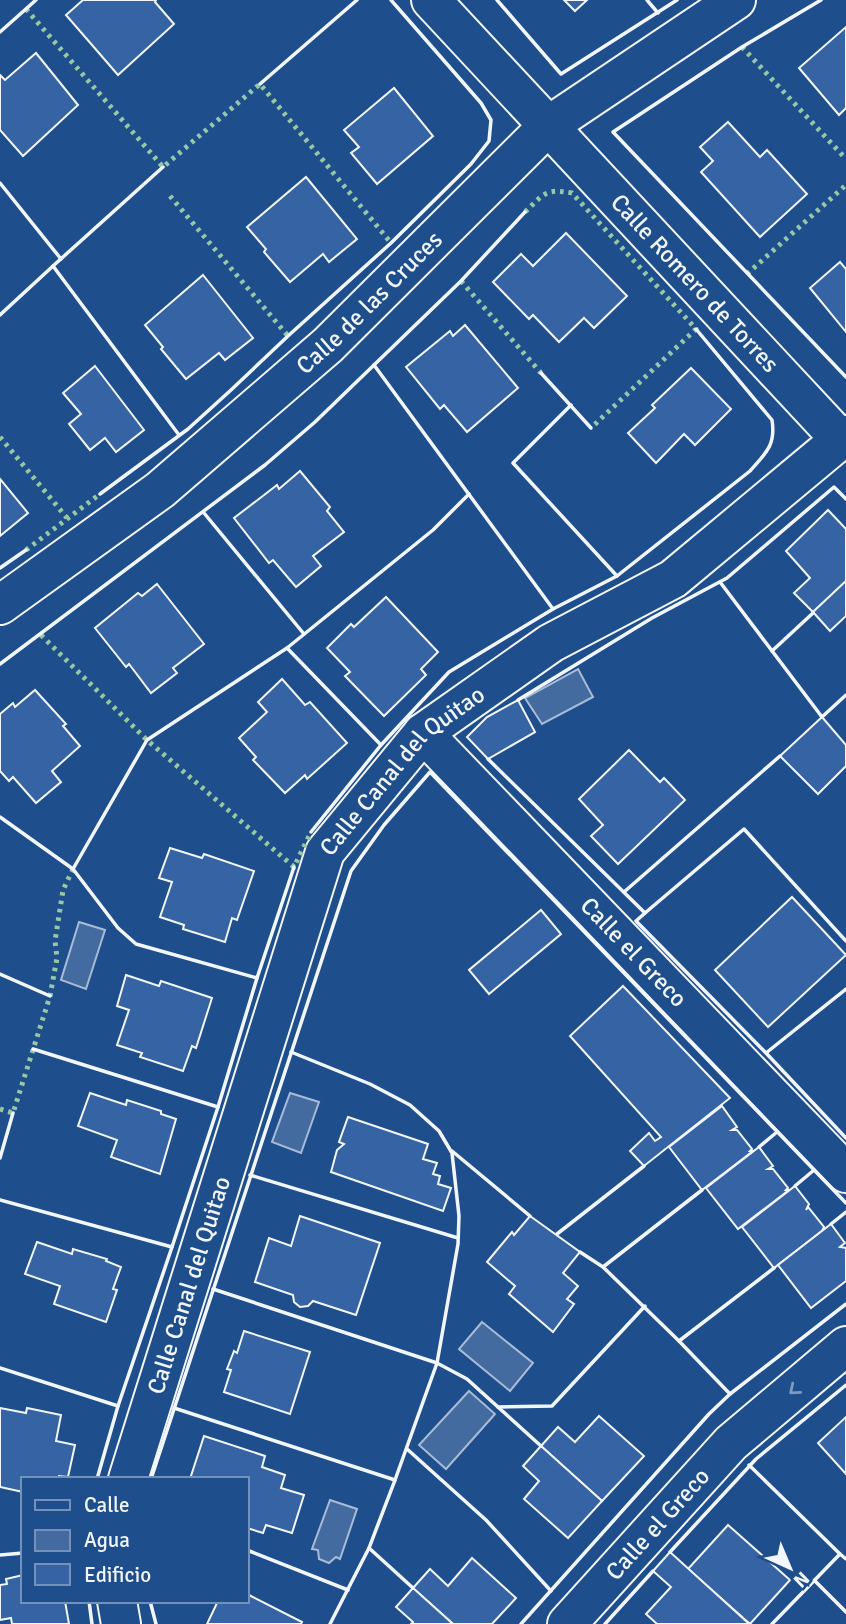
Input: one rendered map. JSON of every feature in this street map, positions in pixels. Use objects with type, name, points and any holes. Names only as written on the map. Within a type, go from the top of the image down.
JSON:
[{"type":"street","name":"Calle Romero de Torres","points":[[431,0],[843,437]]},
{"type":"street","name":"Calle de las Cruces","points":[[0,604],[160,490],[328,345],[548,126],[736,0]]},
{"type":"street","name":"Calle Canal del Quitao","points":[[129,1477],[325,852],[423,733],[551,643],[673,579],[843,437]]},
{"type":"street","name":"Calle el Greco","points":[[423,733],[846,1172]]},
{"type":"street","name":"Calle el Greco","points":[[567,1624],[731,1443],[846,1346]]},
{"type":"street","points":[[117,1603],[121,1624]]},
{"type":"water","points":[[578,669],[593,697],[542,724],[525,698]]},
{"type":"water","points":[[79,922],[105,930],[86,989],[61,980]]},
{"type":"water","points":[[290,1093],[319,1102],[301,1153],[272,1142]]},
{"type":"water","points":[[482,1322],[533,1363],[510,1391],[459,1349]]},
{"type":"water","points":[[469,1391],[495,1414],[446,1469],[419,1445]]},
{"type":"water","points":[[330,1500],[357,1509],[340,1559],[336,1557],[329,1563],[319,1559],[318,1550],[312,1549]]},
{"type":"building","points":[[83,0],[156,0],[174,24],[118,75],[66,15]]},
{"type":"building","points":[[564,0],[587,0],[575,11]]},
{"type":"building","points":[[846,27],[846,108],[839,115],[799,68]]},
{"type":"building","points":[[36,53],[78,105],[23,156],[0,130],[0,75],[5,80]]},
{"type":"building","points":[[394,88],[433,136],[377,184],[351,153],[359,147],[344,130]]},
{"type":"building","points":[[728,122],[760,157],[767,150],[807,194],[760,237],[701,172],[713,161],[700,147]]},
{"type":"building","points":[[306,177],[357,239],[329,262],[323,254],[290,282],[247,227]]},
{"type":"building","points":[[566,233],[627,296],[594,328],[584,318],[559,342],[533,315],[529,319],[493,282],[521,254],[533,266]]},
{"type":"building","points":[[840,262],[846,269],[846,332],[810,288]]},
{"type":"building","points":[[203,275],[253,338],[225,360],[219,353],[186,379],[145,325]]},
{"type":"building","points":[[465,325],[518,388],[467,432],[444,405],[440,409],[406,367],[450,331],[453,336]]},
{"type":"building","points":[[95,366],[144,430],[116,452],[105,438],[90,450],[69,424],[81,414],[63,393]]},
{"type":"building","points":[[691,368],[731,409],[695,445],[684,434],[656,463],[628,433],[655,408],[652,405]]},
{"type":"building","points":[[300,471],[330,507],[327,511],[344,532],[313,556],[321,566],[296,587],[273,560],[269,563],[234,518],[277,485],[279,489]]},
{"type":"building","points":[[0,479],[28,513],[0,536]]},
{"type":"building","points":[[828,510],[846,529],[846,581],[813,612],[794,593],[810,578],[786,551]]},
{"type":"building","points":[[846,581],[846,616],[830,631],[813,612]]},
{"type":"building","points":[[157,584],[204,644],[173,668],[177,673],[151,693],[129,664],[126,667],[95,628],[138,593],[142,596]]},
{"type":"building","points":[[386,597],[438,652],[421,669],[426,675],[384,716],[345,676],[350,672],[327,648],[351,624],[354,627]]},
{"type":"building","points":[[282,679],[305,705],[310,702],[347,743],[307,779],[305,775],[285,793],[253,760],[256,757],[239,738],[267,712],[258,702]]},
{"type":"building","points":[[35,690],[66,724],[63,726],[80,746],[52,771],[61,782],[36,803],[13,777],[9,781],[0,771],[0,714],[13,703],[15,707]]},
{"type":"building","points":[[518,700],[535,732],[488,759],[467,737],[487,717]]},
{"type":"building","points":[[822,717],[846,745],[846,766],[818,794],[780,756]]},
{"type":"building","points":[[629,750],[660,782],[664,778],[685,800],[618,864],[591,836],[603,825],[579,799]]},
{"type":"building","points":[[170,848],[202,858],[204,854],[254,871],[237,920],[232,918],[225,942],[183,929],[184,925],[160,917],[172,882],[159,878]]},
{"type":"building","points":[[792,897],[846,955],[768,1027],[715,970]]},
{"type":"building","points":[[541,910],[561,934],[489,994],[469,970]]},
{"type":"building","points":[[126,975],[159,986],[161,981],[212,998],[196,1048],[192,1046],[183,1071],[140,1057],[142,1053],[117,1045],[129,1010],[117,1006]]},
{"type":"building","points":[[623,986],[730,1098],[644,1166],[630,1151],[649,1133],[655,1141],[661,1137],[570,1036]]},
{"type":"building","points":[[90,1093],[126,1105],[127,1100],[176,1119],[160,1174],[111,1157],[117,1140],[78,1126]]},
{"type":"building","points":[[722,1106],[737,1127],[732,1130],[737,1130],[752,1149],[750,1151],[753,1151],[702,1190],[669,1147]]},
{"type":"building","points":[[348,1117],[428,1144],[423,1159],[437,1163],[433,1174],[440,1176],[438,1184],[451,1188],[443,1211],[331,1172],[337,1150],[344,1144],[339,1142]]},
{"type":"building","points":[[759,1147],[773,1166],[768,1169],[773,1169],[788,1188],[786,1190],[789,1190],[738,1229],[706,1188]]},
{"type":"building","points":[[795,1186],[809,1204],[806,1210],[808,1207],[824,1227],[774,1268],[742,1227]]},
{"type":"building","points":[[300,1216],[380,1243],[356,1315],[313,1301],[308,1306],[300,1307],[294,1302],[293,1295],[255,1282],[269,1238],[291,1246]]},
{"type":"building","points":[[530,1216],[580,1252],[563,1273],[578,1286],[567,1299],[574,1304],[553,1332],[509,1294],[515,1286],[487,1262],[512,1232],[514,1235]]},
{"type":"building","points":[[831,1224],[845,1243],[840,1247],[846,1248],[846,1281],[811,1308],[778,1265]]},
{"type":"building","points":[[37,1242],[72,1254],[73,1249],[107,1259],[106,1261],[121,1267],[113,1289],[117,1290],[106,1322],[54,1304],[60,1286],[25,1274]]},
{"type":"building","points":[[244,1331],[310,1352],[290,1414],[224,1392],[231,1370],[227,1369],[234,1351],[237,1353]]},
{"type":"building","points":[[0,1408],[26,1413],[27,1408],[61,1415],[56,1441],[75,1445],[68,1477],[21,1477],[21,1492],[0,1487]]},
{"type":"building","points":[[599,1416],[644,1456],[602,1501],[541,1446],[558,1427],[575,1442]]},
{"type":"building","points":[[846,1417],[846,1474],[818,1443]]},
{"type":"building","points":[[204,1436],[265,1456],[262,1467],[285,1475],[281,1488],[304,1495],[292,1533],[266,1525],[263,1533],[248,1528],[248,1477],[191,1477]]},
{"type":"building","points":[[541,1446],[602,1501],[568,1538],[524,1499],[539,1481],[523,1466]]},
{"type":"building","points":[[728,1525],[790,1580],[750,1624],[688,1569]]},
{"type":"building","points":[[670,1552],[750,1624],[657,1624],[646,1614],[671,1587],[653,1571]]},
{"type":"building","points":[[472,1558],[516,1598],[492,1624],[453,1624],[413,1588],[430,1569],[448,1586]]},
{"type":"building","points":[[21,1575],[21,1603],[65,1603],[69,1624],[12,1624],[11,1618],[0,1620],[0,1585],[7,1584],[6,1579]]},
{"type":"building","points":[[413,1588],[453,1624],[411,1624],[413,1622],[396,1607]]},
{"type":"building","points":[[248,1595],[302,1622],[301,1624],[207,1624],[217,1603],[248,1603]]},
{"type":"hedge","points":[[26,9],[163,167],[260,84],[391,243]]},
{"type":"hedge","points":[[742,47],[846,159]]},
{"type":"hedge","points":[[747,274],[846,185]]},
{"type":"hedge","points":[[525,212],[545,194],[556,191],[572,193],[696,329],[591,428]]},
{"type":"hedge","points":[[170,196],[288,336]]},
{"type":"hedge","points":[[461,281],[541,373]]},
{"type":"hedge","points":[[0,437],[67,518]]},
{"type":"hedge","points":[[26,550],[100,494]]},
{"type":"hedge","points":[[41,635],[147,740],[294,867],[311,832]]},
{"type":"hedge","points":[[0,1109],[13,1113],[50,996],[57,958],[55,941],[63,890],[73,869]]},
{"type":"wall","points":[[0,32],[36,0]]},
{"type":"wall","points":[[260,84],[357,0]]},
{"type":"wall","points":[[100,494],[188,429],[231,390],[391,243],[471,164],[489,141],[491,120],[481,103],[391,0]]},
{"type":"wall","points":[[497,0],[561,74],[677,0]]},
{"type":"wall","points":[[647,0],[658,13]]},
{"type":"wall","points":[[821,0],[742,47],[613,132],[846,377]]},
{"type":"wall","points":[[163,167],[53,266],[179,435]]},
{"type":"wall","points":[[0,183],[61,259]]},
{"type":"wall","points":[[525,212],[461,281],[374,365],[553,609],[617,576],[750,471],[768,448],[772,436],[772,420],[696,329]]},
{"type":"wall","points":[[0,315],[53,266]]},
{"type":"wall","points":[[0,664],[265,465],[315,422],[374,365]]},
{"type":"wall","points":[[541,373],[591,428]]},
{"type":"wall","points":[[571,405],[513,463],[617,576]]},
{"type":"wall","points":[[518,700],[652,618],[727,578],[834,487],[846,499]]},
{"type":"wall","points":[[287,648],[433,530],[469,494]]},
{"type":"wall","points":[[204,513],[304,634]]},
{"type":"wall","points":[[0,568],[26,550]]},
{"type":"wall","points":[[720,582],[822,717],[846,695]]},
{"type":"wall","points":[[311,832],[381,745],[449,672],[553,609]]},
{"type":"wall","points":[[772,651],[813,613]]},
{"type":"wall","points":[[73,869],[147,740],[287,648],[381,745]]},
{"type":"wall","points":[[624,892],[780,756]]},
{"type":"wall","points":[[488,759],[645,913],[636,921],[846,1138]]},
{"type":"wall","points":[[152,1477],[351,871],[384,825],[430,772],[846,1203]]},
{"type":"wall","points":[[0,817],[73,869],[118,928],[136,944],[257,978],[294,867]]},
{"type":"wall","points":[[645,913],[744,829],[846,941]]},
{"type":"wall","points":[[0,974],[50,996]]},
{"type":"wall","points":[[33,1049],[218,1107],[257,978]]},
{"type":"wall","points":[[766,1053],[846,989]]},
{"type":"wall","points":[[174,1408],[395,1480],[437,1363],[458,1244],[459,1216],[452,1153],[439,1131],[410,1105],[370,1084],[291,1052]]},
{"type":"wall","points":[[0,1200],[172,1247],[218,1107]]},
{"type":"wall","points":[[0,1158],[13,1113]]},
{"type":"wall","points":[[759,1147],[777,1132]]},
{"type":"wall","points":[[452,1151],[530,1216]]},
{"type":"wall","points":[[557,1234],[644,1166]]},
{"type":"wall","points":[[795,1186],[814,1170]]},
{"type":"wall","points":[[250,1175],[458,1238]]},
{"type":"wall","points":[[603,1267],[702,1190]]},
{"type":"wall","points":[[831,1224],[846,1212]]},
{"type":"wall","points":[[98,1477],[118,1406],[172,1247]]},
{"type":"wall","points":[[580,1252],[603,1267],[679,1341]]},
{"type":"wall","points":[[730,1394],[679,1341],[774,1268]]},
{"type":"wall","points":[[213,1289],[437,1363],[467,1379],[541,1446]]},
{"type":"wall","points":[[521,1624],[709,1414],[730,1394],[846,1304]]},
{"type":"wall","points":[[498,1407],[552,1406],[645,1306]]},
{"type":"wall","points":[[0,1368],[118,1406]]},
{"type":"wall","points":[[670,1552],[756,1459],[846,1385]]},
{"type":"wall","points":[[407,1449],[486,1520],[551,1591]]},
{"type":"wall","points":[[749,1465],[840,1554]]},
{"type":"wall","points":[[395,1480],[369,1548],[413,1588]]},
{"type":"wall","points":[[330,1624],[369,1548]]},
{"type":"wall","points":[[248,1550],[348,1590]]},
{"type":"wall","points":[[0,1555],[21,1553]]},
{"type":"wall","points":[[772,1624],[840,1554],[846,1559]]},
{"type":"wall","points":[[605,1624],[653,1571]]},
{"type":"wall","points":[[815,1581],[846,1612]]},
{"type":"wall","points":[[89,1603],[92,1624]]},
{"type":"wall","points":[[151,1603],[156,1624]]}]
